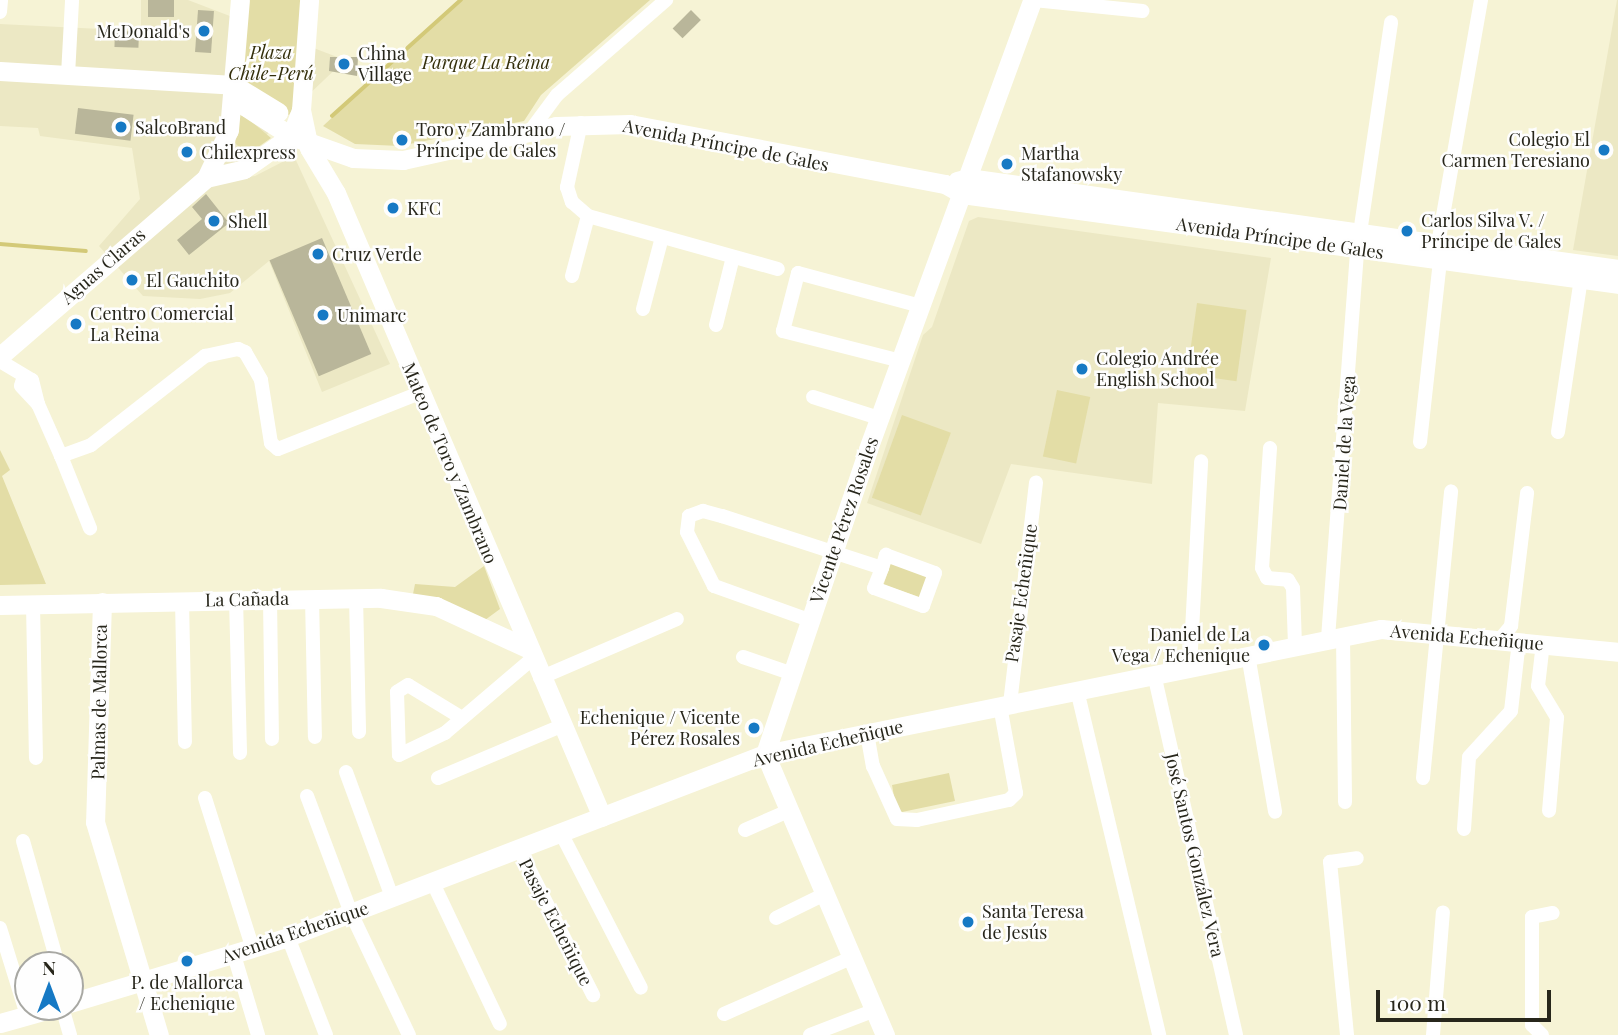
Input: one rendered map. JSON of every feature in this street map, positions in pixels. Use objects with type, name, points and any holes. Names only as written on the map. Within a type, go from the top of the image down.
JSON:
[{"type":"street","points":[[0,12],[1,0]]},
{"type":"street","points":[[68,75],[72,0]]},
{"type":"street","name":"Aguas Claras","points":[[0,358],[206,178],[227,142],[240,0]]},
{"type":"street","points":[[299,128],[309,0]]},
{"type":"street","points":[[531,130],[557,95],[666,0]]},
{"type":"street","points":[[1033,0],[1142,11]]},
{"type":"street","name":"Vicente Pérez Rosales","points":[[765,754],[790,673],[920,306],[958,185],[1033,0]]},
{"type":"street","points":[[1420,442],[1439,252],[1481,0]]},
{"type":"street","name":"Daniel de la Vega","points":[[1336,637],[1358,240],[1391,22]]},
{"type":"street","points":[[0,71],[234,85]]},
{"type":"street","name":"Avenida Príncipe de Gales","points":[[234,85],[246,107],[358,148],[400,151],[467,144]]},
{"type":"street","points":[[581,123],[567,187],[572,202],[588,216],[778,270]]},
{"type":"street","name":"Avenida Príncipe de Gales","points":[[299,128],[342,156],[403,160],[531,130],[581,123],[649,125],[825,165],[1439,252],[1618,284]]},
{"type":"street","name":"Aguas Claras","points":[[206,178],[244,169],[299,128]]},
{"type":"street","name":"Mateo de Toro y Zambrano","points":[[299,128],[331,181],[422,392],[515,622],[602,817]]},
{"type":"street","points":[[227,142],[244,169]]},
{"type":"street","points":[[331,181],[332,163],[342,156]]},
{"type":"street","points":[[572,276],[588,216]]},
{"type":"street","points":[[643,309],[662,237]]},
{"type":"street","name":"Avenida Príncipe de Gales","points":[[1439,252],[1618,269]]},
{"type":"street","points":[[716,326],[733,257]]},
{"type":"street","points":[[901,361],[783,331],[798,273],[920,306]]},
{"type":"street","points":[[1558,432],[1581,279]]},
{"type":"street","points":[[61,456],[91,445],[205,356],[238,349],[246,352],[261,380],[271,443],[278,449],[422,392]]},
{"type":"street","points":[[0,358],[23,376],[27,397],[39,408],[90,528]]},
{"type":"street","points":[[813,397],[879,418]]},
{"type":"street","points":[[1270,448],[1262,568],[1267,578],[1288,580],[1293,588],[1294,645]]},
{"type":"street","points":[[1190,667],[1201,461]]},
{"type":"street","name":"Pasaje Echeñique","points":[[867,733],[873,766],[897,819],[917,820],[1009,800],[1016,793],[1005,705],[1036,483]]},
{"type":"street","points":[[1423,778],[1451,491]]},
{"type":"street","points":[[1464,829],[1469,757],[1511,711],[1512,636],[1527,493]]},
{"type":"street","points":[[810,620],[714,586],[687,523],[689,516],[703,511],[882,568]]},
{"type":"street","points":[[356,597],[359,732]]},
{"type":"street","name":"La Cañada","points":[[0,605],[356,597],[436,606],[490,626],[529,653]]},
{"type":"street","points":[[312,598],[315,737]]},
{"type":"street","points":[[236,599],[240,753]]},
{"type":"street","points":[[270,599],[272,739]]},
{"type":"street","points":[[182,601],[185,742]]},
{"type":"street","name":"Palmas de Mallorca","points":[[102,603],[96,801],[145,965],[144,982],[159,1035]]},
{"type":"street","points":[[33,604],[36,758]]},
{"type":"street","points":[[540,678],[677,619]]},
{"type":"street","name":"La Cañada","points":[[490,626],[515,622]]},
{"type":"street","name":"Avenida Echeñique","points":[[84,999],[288,937],[765,754],[1381,629],[1512,636],[1543,643],[1618,652]]},
{"type":"street","points":[[1336,637],[1345,802]]},
{"type":"street","points":[[1543,643],[1539,690],[1557,718],[1549,811]]},
{"type":"street","points":[[462,718],[408,685],[397,692],[399,755],[445,733],[462,718],[529,653]]},
{"type":"street","points":[[1248,655],[1275,812]]},
{"type":"street","points":[[743,657],[790,673]]},
{"type":"street","name":"José Santos González Vera","points":[[1154,674],[1236,1035]]},
{"type":"street","points":[[1077,690],[1159,1035]]},
{"type":"street","points":[[438,778],[561,726]]},
{"type":"street","points":[[765,754],[886,1035]]},
{"type":"street","points":[[346,772],[392,897]]},
{"type":"street","points":[[307,796],[351,913],[410,1035]]},
{"type":"street","points":[[205,798],[243,952],[258,1035]]},
{"type":"street","points":[[745,831],[788,811]]},
{"type":"street","points":[[561,833],[640,988]]},
{"type":"street","points":[[23,841],[54,951]]},
{"type":"street","name":"Pasaje Echeñique","points":[[519,849],[593,995]]},
{"type":"street","points":[[1347,1035],[1330,862],[1357,858]]},
{"type":"street","points":[[432,881],[500,1024]]},
{"type":"street","points":[[776,918],[825,894]]},
{"type":"street","points":[[1433,1035],[1443,912]]},
{"type":"street","points":[[1542,1035],[1532,1025],[1532,917],[1553,913]]},
{"type":"street","points":[[0,928],[15,1023]]},
{"type":"street","points":[[288,937],[326,1035]]},
{"type":"street","points":[[724,1014],[851,958]]},
{"type":"street","points":[[810,1035],[875,1010]]},
{"type":"shaded area","points":[[141,0],[188,0],[345,60],[218,181],[255,176],[294,156],[390,364],[322,392],[269,261],[230,293],[200,299],[143,296],[99,246],[140,199],[132,148],[40,136],[38,128],[0,126],[0,24],[141,31]]},
{"type":"shaded area","name":"Colegio El Carmen Teresiano","points":[[1618,0],[1618,256],[1573,250]]},
{"type":"shaded area","name":"Colegio Andrée English School","points":[[978,217],[1271,258],[1245,411],[1158,403],[1152,484],[1011,464],[981,544],[867,503],[923,335],[932,327],[969,221]]},
{"type":"green space","name":"Plaza Chile-Perú","points":[[247,0],[304,0],[296,104],[289,115],[242,83]]},
{"type":"green space","name":"Parque La Reina","points":[[459,0],[650,0],[541,95],[524,121],[400,146],[355,144],[323,126]]},
{"type":"green space","points":[[241,113],[271,138],[247,155],[235,143]]},
{"type":"green space","points":[[1197,303],[1247,310],[1236,381],[1187,374]]},
{"type":"green space","points":[[1057,390],[1090,397],[1076,464],[1043,457]]},
{"type":"green space","points":[[902,415],[951,433],[921,515],[872,498]]},
{"type":"green space","points":[[0,450],[10,470],[2,476],[46,584],[0,585]]},
{"type":"green space","points":[[891,563],[929,576],[921,598],[884,585]]},
{"type":"green space","points":[[484,566],[500,609],[485,620],[413,594],[415,584],[455,587]]},
{"type":"green space","points":[[949,773],[955,801],[902,812],[896,808],[892,785]]},
{"type":"building","points":[[148,0],[174,0],[174,17],[148,17]]},
{"type":"building","name":"McDonald's","points":[[198,10],[214,11],[211,53],[195,52]]},
{"type":"building","points":[[691,10],[701,20],[683,38],[673,28]]},
{"type":"building","points":[[115,31],[139,32],[138,48],[114,47]]},
{"type":"building","name":"China Village","points":[[330,57],[358,57],[357,76],[329,71]]},
{"type":"building","points":[[78,108],[134,115],[130,141],[75,134]]},
{"type":"building","name":"Shell","points":[[206,194],[229,223],[189,255],[177,240],[202,219],[192,207]]},
{"type":"building","name":"Unimarc","points":[[322,238],[371,354],[319,376],[270,260]]},
{"type":"waterway","points":[[332,116],[461,0]]},
{"type":"waterway","points":[[0,244],[86,251]]},
{"type":"place","name":"McDonald's","points":[[204,31]]},
{"type":"place","name":"China Village","points":[[344,64]]},
{"type":"place","name":"SalcoBrand","points":[[121,127]]},
{"type":"place","name":"Toro y Zambrano / Príncipe de Gales","points":[[402,140]]},
{"type":"place","name":"Colegio El Carmen Teresiano","points":[[1604,150]]},
{"type":"place","name":"Chilexpress","points":[[187,152]]},
{"type":"place","name":"Martha Stafanowsky","points":[[1007,164]]},
{"type":"place","name":"KFC","points":[[393,208]]},
{"type":"place","name":"Shell","points":[[214,221]]},
{"type":"place","name":"Carlos Silva V. / Príncipe de Gales","points":[[1407,231]]},
{"type":"place","name":"Cruz Verde","points":[[318,254]]},
{"type":"place","name":"El Gauchito","points":[[132,280]]},
{"type":"place","name":"Unimarc","points":[[323,315]]},
{"type":"place","name":"Centro Comercial La Reina","points":[[76,324]]},
{"type":"place","name":"Colegio Andrée English School","points":[[1082,369]]},
{"type":"place","name":"Daniel de La Vega / Echenique","points":[[1264,645]]},
{"type":"place","name":"Echenique / Vicente Pérez Rosales","points":[[754,728]]},
{"type":"place","name":"Santa Teresa de Jesús","points":[[968,922]]},
{"type":"place","name":"P. de Mallorca / Echenique","points":[[187,961]]}]
